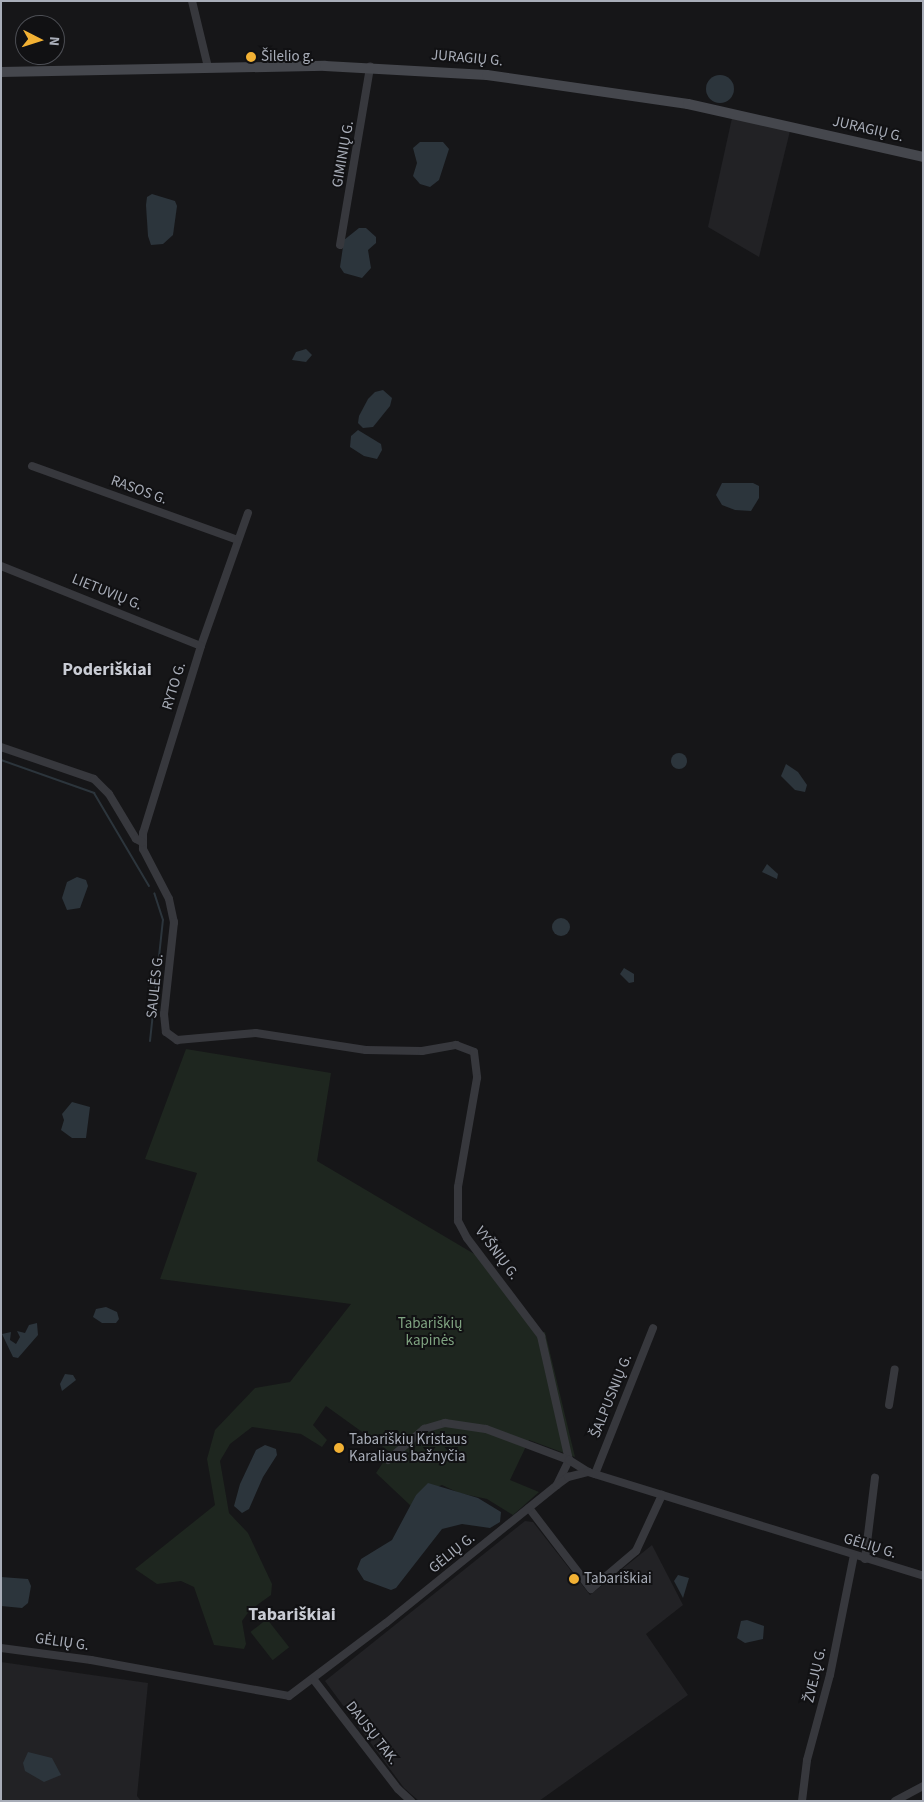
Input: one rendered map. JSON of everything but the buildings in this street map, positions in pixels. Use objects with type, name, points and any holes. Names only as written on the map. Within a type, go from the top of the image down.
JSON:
[{"type":"main road","name":"JURAGIŲ G.","points":[[1,72],[208,67],[370,67],[488,75],[614,91],[688,104],[923,157]]},
{"type":"street","points":[[192,1],[208,67]]},
{"type":"street","name":"GIMINIŲ G.","points":[[340,245],[370,67]]},
{"type":"street","name":"RASOS G.","points":[[32,466],[237,540]]},
{"type":"street","name":"RYTO G.","points":[[142,842],[201,646],[248,513]]},
{"type":"street","name":"LIETUVIŲ G.","points":[[1,566],[201,646]]},
{"type":"street","name":"SAULĖS G.","points":[[1,747],[94,779],[109,794],[136,839],[142,842],[173,910],[174,940],[164,1024],[171,1039],[184,1040],[256,1032],[366,1050],[422,1051],[456,1045],[474,1052]]},
{"type":"street","name":"VYŠNIŲ G.","points":[[474,1052],[477,1078],[458,1187],[458,1221],[467,1238],[541,1336],[569,1460]]},
{"type":"street","name":"ŠALPUSNIŲ G.","points":[[592,1473],[653,1328]]},
{"type":"street","points":[[890,1405],[895,1369]]},
{"type":"street","points":[[388,1460],[424,1430],[444,1423],[486,1429],[569,1460],[592,1473]]},
{"type":"street","points":[[557,1485],[569,1460]]},
{"type":"street","name":"GĖLIŲ G.","points":[[1,1648],[92,1660],[277,1697],[289,1696],[314,1680],[557,1485],[568,1477],[592,1473],[923,1576]]},
{"type":"street","points":[[865,1559],[875,1478]]},
{"type":"street","points":[[529,1508],[591,1589],[636,1551],[662,1495]]},
{"type":"street","name":"ŽVEJŲ G.","points":[[802,1801],[807,1760],[830,1675],[854,1555]]},
{"type":"street","name":"DAUSŲ TAK.","points":[[314,1680],[398,1789],[411,1801]]},
{"type":"street","points":[[895,1801],[923,1786]]},
{"type":"shaded area","points":[[720,75],[730,79],[734,89],[730,99],[720,103],[710,99],[706,89],[710,79]]},
{"type":"shaded area","points":[[732,118],[790,131],[759,257],[708,227]]},
{"type":"shaded area","points":[[420,142],[443,142],[449,149],[439,180],[430,187],[420,184],[413,176],[417,163],[413,148]]},
{"type":"shaded area","points":[[152,194],[175,201],[177,206],[173,235],[163,244],[151,245],[148,236],[146,205],[147,197]]},
{"type":"shaded area","points":[[359,228],[366,228],[376,237],[376,243],[368,250],[371,268],[362,278],[344,273],[340,267],[344,240]]},
{"type":"shaded area","points":[[306,349],[312,355],[306,362],[292,360],[296,352]]},
{"type":"shaded area","points":[[383,390],[392,398],[390,406],[373,427],[363,428],[358,423],[359,416],[368,399],[375,392]]},
{"type":"shaded area","points":[[358,430],[381,444],[382,450],[377,459],[364,456],[350,447],[351,436]]},
{"type":"shaded area","points":[[722,483],[753,483],[759,486],[759,498],[751,511],[735,510],[722,505],[716,495]]},
{"type":"shaded area","points":[[679,753],[687,761],[679,769],[671,761]]},
{"type":"shaded area","points":[[786,764],[798,772],[807,785],[805,792],[795,790],[781,776]]},
{"type":"shaded area","points":[[767,864],[778,874],[777,879],[762,872]]},
{"type":"shaded area","points":[[77,877],[86,880],[88,886],[80,908],[67,910],[62,898],[67,882]]},
{"type":"shaded area","points":[[561,918],[567,921],[570,927],[567,933],[561,936],[555,933],[552,927],[555,921]]},
{"type":"shaded area","points":[[624,968],[634,974],[634,982],[629,983],[620,974]]},
{"type":"shaded area","points":[[72,1102],[90,1107],[86,1138],[72,1138],[61,1130],[64,1120],[62,1114]]},
{"type":"shaded area","points":[[106,1307],[117,1312],[119,1319],[116,1323],[102,1323],[93,1317],[96,1309]]},
{"type":"shaded area","points":[[37,1323],[38,1335],[18,1358],[13,1357],[2,1334],[11,1332],[10,1340],[16,1344],[20,1337],[17,1331],[25,1333],[29,1325]]},
{"type":"shaded area","points":[[65,1374],[73,1375],[76,1380],[62,1391],[60,1384]]},
{"type":"shaded area","points":[[265,1445],[276,1449],[277,1455],[263,1477],[249,1509],[242,1513],[234,1506],[240,1484],[256,1450]]},
{"type":"shaded area","points":[[428,1483],[478,1498],[501,1512],[500,1522],[490,1528],[462,1524],[442,1529],[396,1588],[391,1590],[364,1580],[357,1569],[361,1559],[392,1540],[416,1495]]},
{"type":"shaded area","points":[[525,1521],[533,1522],[590,1595],[652,1545],[683,1605],[646,1634],[688,1695],[539,1801],[419,1801],[404,1788],[325,1681]]},
{"type":"shaded area","points":[[678,1575],[689,1578],[683,1598],[674,1581]]},
{"type":"shaded area","points":[[1,1577],[28,1579],[31,1586],[28,1603],[22,1608],[1,1606]]},
{"type":"shaded area","points":[[747,1620],[764,1626],[763,1639],[745,1643],[737,1638],[741,1621]]},
{"type":"shaded area","points":[[1,1662],[148,1683],[137,1796],[141,1801],[1,1801]]},
{"type":"shaded area","points":[[28,1752],[52,1758],[61,1775],[44,1782],[25,1771],[23,1763]]},
{"type":"green space","name":"Tabariškių kapinės","points":[[186,1049],[331,1073],[317,1161],[476,1255],[537,1333],[545,1332],[575,1457],[529,1440],[510,1480],[539,1492],[513,1515],[487,1499],[459,1493],[442,1485],[416,1495],[411,1506],[376,1473],[390,1452],[326,1406],[313,1425],[327,1440],[322,1447],[301,1434],[252,1427],[230,1444],[220,1461],[229,1513],[248,1533],[272,1584],[271,1595],[250,1610],[242,1621],[246,1644],[244,1649],[214,1645],[194,1587],[181,1581],[157,1584],[135,1569],[215,1505],[207,1459],[215,1430],[255,1388],[290,1382],[351,1304],[160,1279],[197,1173],[145,1159]]},
{"type":"green space","points":[[267,1619],[289,1647],[273,1660],[250,1632]]},
{"type":"waterway","points":[[1,760],[94,793],[149,886]]},
{"type":"waterway","points":[[150,1041],[163,920],[154,893]]},
{"type":"place","name":"Šilelio g.","points":[[251,57]]},
{"type":"place","name":"Tabariškių Kristaus Karaliaus bažnyčia","points":[[339,1448]]},
{"type":"place","name":"Tabariškiai","points":[[574,1579]]},
{"type":"district","name":"Poderiškiai","points":[[107,670]]},
{"type":"district","name":"Tabariškiai","points":[[292,1615]]}]
